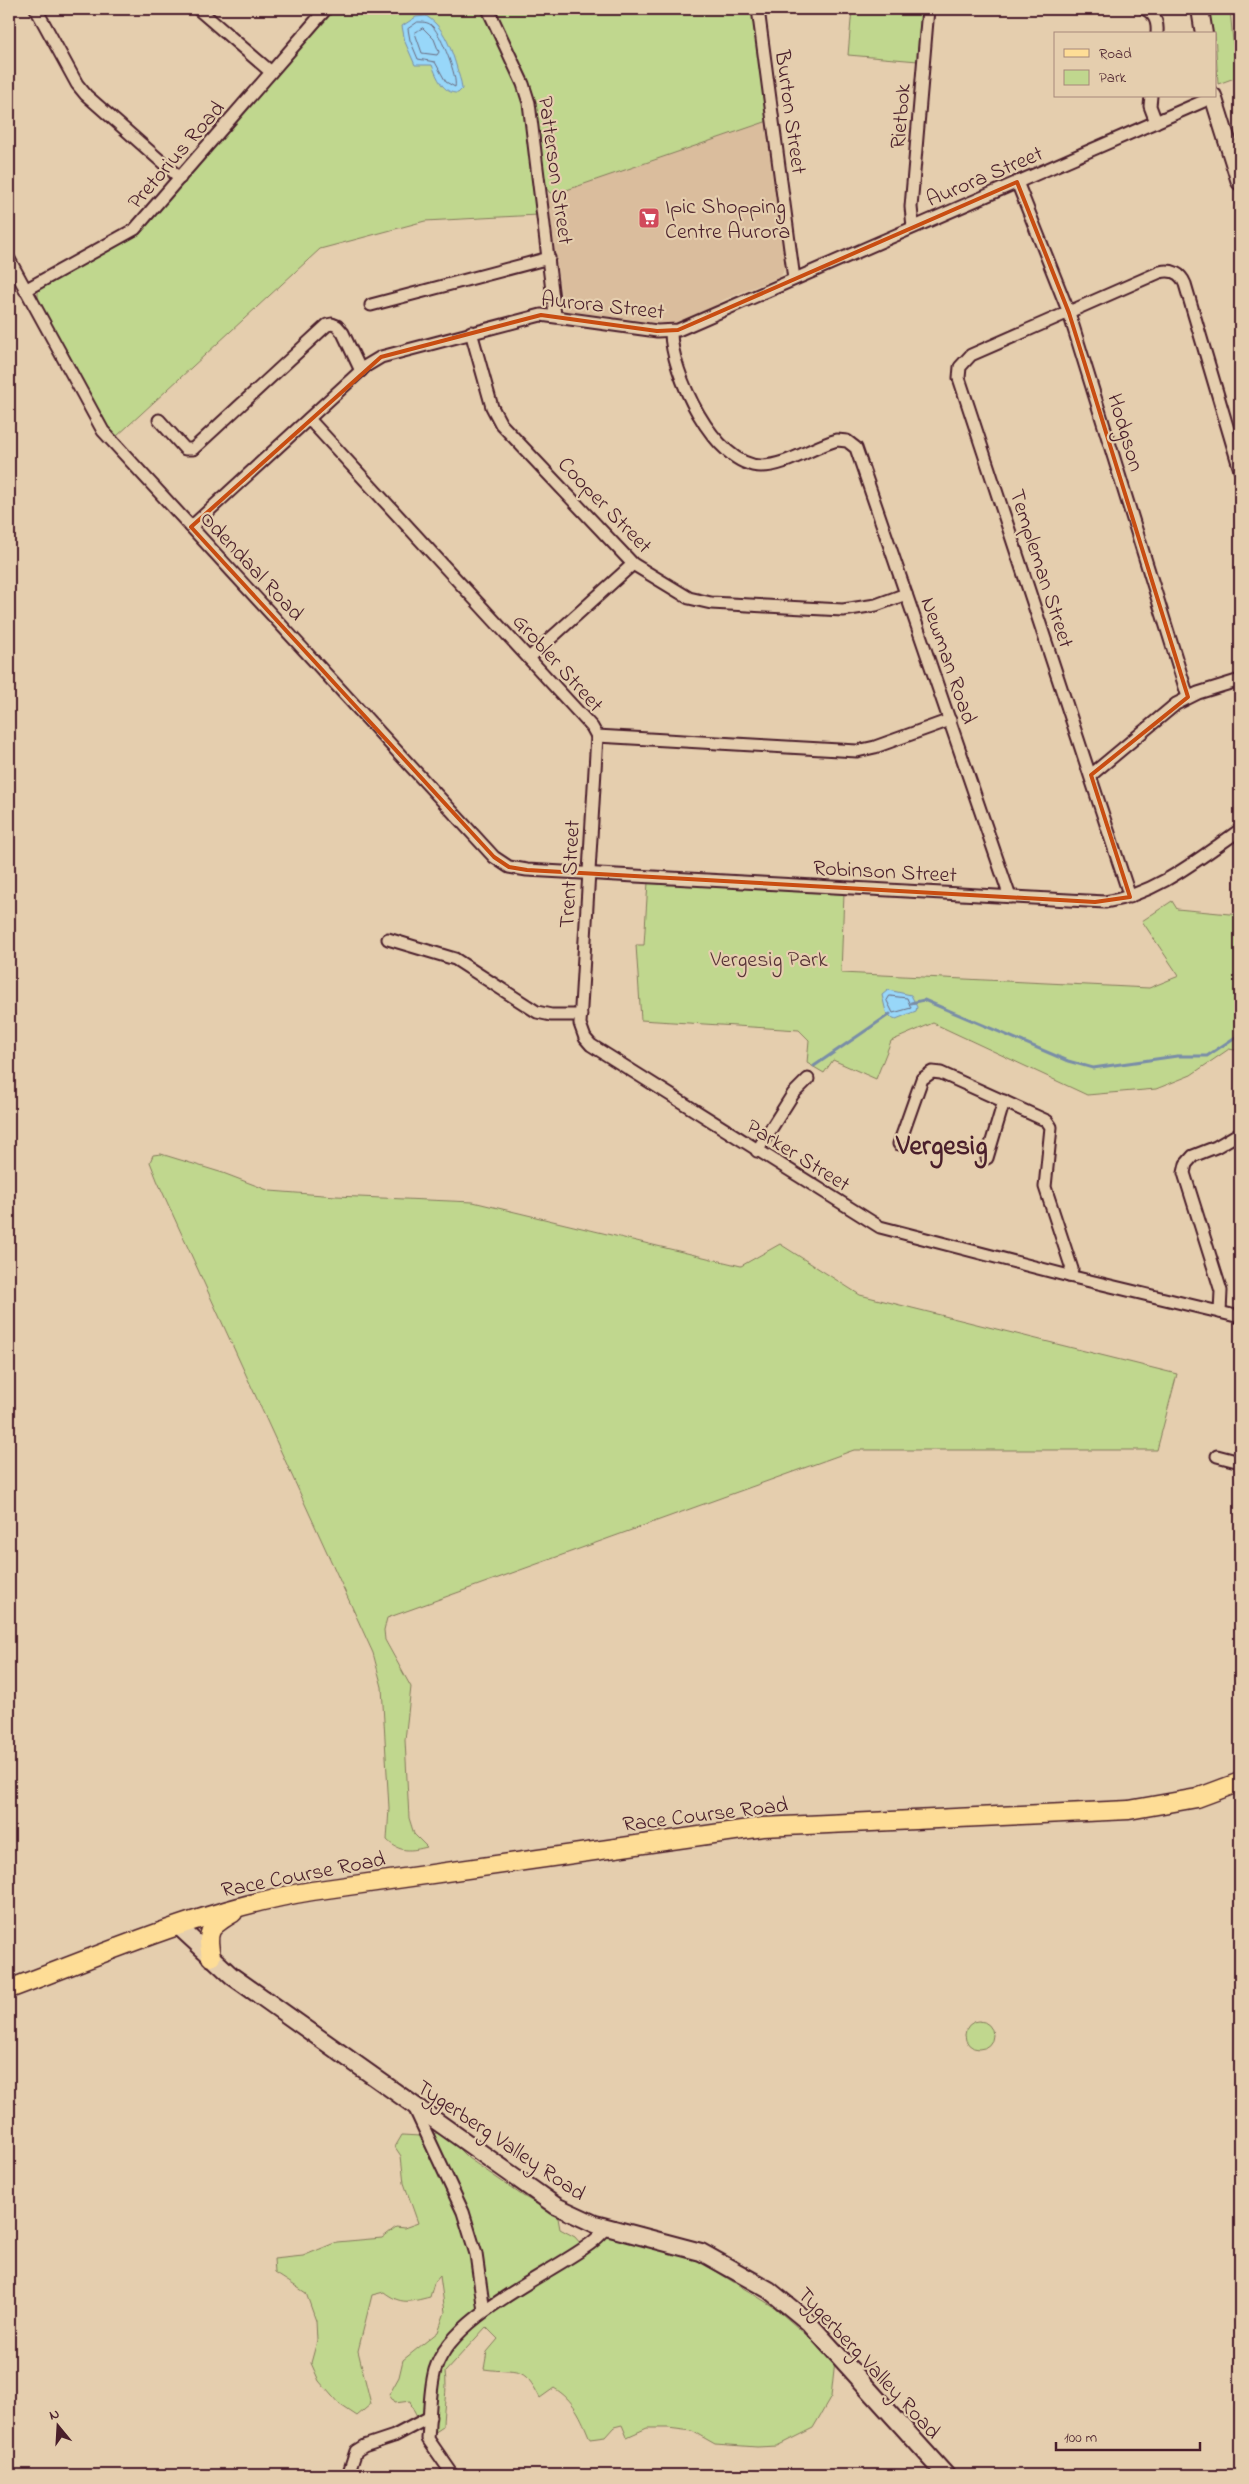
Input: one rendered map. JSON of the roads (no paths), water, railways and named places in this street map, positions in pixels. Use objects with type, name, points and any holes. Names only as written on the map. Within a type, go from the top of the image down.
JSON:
[{"type":"main road","points":[[1200,9],[1204,32]]},
{"type":"main road","points":[[1214,98],[1240,182]]},
{"type":"main road","name":"Race Course Road","points":[[178,1926],[253,1902],[312,1890],[736,1830],[828,1823],[1099,1812],[1161,1806],[1206,1795],[1240,1782]]},
{"type":"main road","points":[[210,1957],[208,1940],[213,1926],[253,1902]]},
{"type":"main road","points":[[9,1989],[178,1926]]},
{"type":"main road","name":"Tygerberg Valley Road","points":[[178,1926],[210,1957],[245,1986],[543,2198],[580,2219],[607,2228],[701,2252],[770,2290],[814,2328],[946,2475]]},
{"type":"street","points":[[36,9],[77,84],[86,95],[180,178]]},
{"type":"street","points":[[198,9],[271,72]]},
{"type":"street","name":"Pretorius Road","points":[[25,290],[135,229],[326,9]]},
{"type":"street","name":"Patterson Street","points":[[488,9],[527,95],[555,315]]},
{"type":"street","name":"Burton Street","points":[[758,9],[794,279]]},
{"type":"street","name":"Rietbok","points":[[913,227],[911,207],[928,9]]},
{"type":"street","points":[[1145,9],[1154,16],[1157,32]]},
{"type":"street","points":[[1151,98],[1150,106],[1156,122]]},
{"type":"street","name":"Aurora Street","points":[[191,527],[360,371],[376,359],[530,316],[555,315],[671,332],[696,323],[1209,98]]},
{"type":"street","name":"Hodgson","points":[[1017,182],[1068,313],[1188,697]]},
{"type":"street","points":[[371,305],[549,258]]},
{"type":"street","name":"Odendaal Road","points":[[9,260],[103,431],[494,857],[509,867]]},
{"type":"street","name":"Templeman Street","points":[[1130,897],[958,374],[960,367],[968,357],[1160,272],[1170,271],[1179,274],[1185,284],[1240,470]]},
{"type":"street","points":[[159,420],[185,449],[192,449],[327,326],[332,324],[340,328],[360,371]]},
{"type":"street","name":"Cooper Street","points":[[471,332],[497,419],[633,564],[679,593],[710,604],[843,610],[876,604],[906,594]]},
{"type":"street","name":"Newman Road","points":[[671,332],[674,352],[696,413],[736,458],[753,465],[772,465],[832,441],[846,441],[858,451],[1010,897]]},
{"type":"street","name":"Grobler Street","points":[[309,419],[592,727],[596,736],[857,751],[875,747],[950,720]]},
{"type":"street","points":[[529,658],[633,564]]},
{"type":"street","points":[[1090,775],[1155,719],[1188,697],[1240,680]]},
{"type":"street","name":"Trent Street","points":[[581,1015],[596,736]]},
{"type":"street","name":"Robinson Street","points":[[509,867],[1095,902],[1130,897],[1163,882],[1240,830]]},
{"type":"street","points":[[388,939],[454,959],[537,1012],[551,1015],[581,1015]]},
{"type":"street","name":"Parker Street","points":[[581,1015],[582,1034],[591,1045],[880,1227],[1069,1276],[1240,1317]]},
{"type":"street","points":[[899,1144],[922,1079],[928,1073],[941,1073],[1045,1119],[1049,1124],[1046,1192],[1072,1269],[1069,1276]]},
{"type":"street","points":[[757,1151],[793,1094],[808,1079]]},
{"type":"street","points":[[987,1158],[1004,1101]]},
{"type":"street","points":[[1220,1312],[1222,1291],[1184,1173],[1186,1164],[1193,1156],[1216,1148],[1240,1133]]},
{"type":"street","points":[[1217,1456],[1240,1462]]},
{"type":"street","points":[[414,2106],[463,2212],[476,2254],[484,2312]]},
{"type":"street","points":[[453,2475],[428,2439],[435,2371],[439,2360],[458,2334],[484,2312],[586,2247],[607,2228]]},
{"type":"street","points":[[348,2475],[356,2451],[364,2446],[394,2436],[430,2417]]},
{"type":"water","points":[[426,16],[440,29],[453,54],[462,89],[458,93],[453,93],[444,88],[432,65],[415,65],[405,42],[402,26],[416,17]]},
{"type":"water","points":[[888,990],[911,995],[917,1007],[916,1011],[896,1019],[891,1017],[886,1012],[882,995]]},
{"type":"waterway","points":[[911,1003],[924,1000],[1068,1061],[1093,1068],[1177,1056],[1207,1056],[1240,1034]]},
{"type":"waterway","points":[[814,1066],[890,1014]]},
{"type":"place","name":"Ipic Shopping Centre Aurora","points":[[649,218]]},
{"type":"district","name":"Vergesig","points":[[942,1144]]},
{"type":"park label","name":"Vergesig Park","points":[[769,958]]}]
